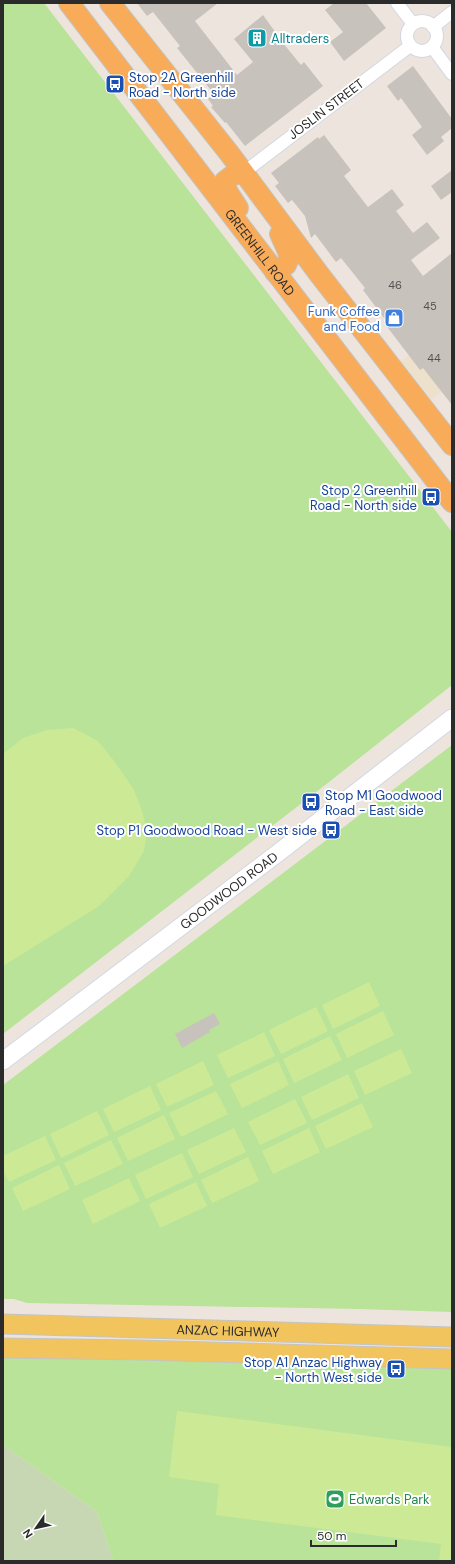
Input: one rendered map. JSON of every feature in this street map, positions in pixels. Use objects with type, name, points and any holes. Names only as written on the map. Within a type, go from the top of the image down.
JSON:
[{"type":"highway","name":"GREENHILL ROAD","points":[[69,3],[452,502]]},
{"type":"highway","points":[[110,3],[452,445]]},
{"type":"highway","points":[[243,173],[233,175],[226,181],[227,191],[239,209],[248,236]]},
{"type":"highway","points":[[275,272],[286,265],[290,256],[280,234],[277,218]]},
{"type":"main road","name":"GOODWOOD ROAD","points":[[3,1061],[278,853],[452,718]]},
{"type":"main road","name":"ANZAC HIGHWAY","points":[[3,1324],[452,1337]]},
{"type":"main road","name":"ANZAC HIGHWAY","points":[[3,1348],[141,1350],[452,1359]]},
{"type":"street","points":[[397,3],[413,24]]},
{"type":"street","points":[[433,27],[452,12]]},
{"type":"street","points":[[424,21],[433,27],[435,30],[436,40],[432,47],[423,51],[418,51],[410,46],[407,40],[407,34],[409,28],[413,24],[424,21]]},
{"type":"street","name":"JOSLIN STREET","points":[[243,173],[410,46]]},
{"type":"street","points":[[432,47],[452,74]]},
{"type":"shaded area","points":[[452,321],[452,384],[431,400],[401,361]]},
{"type":"green space","points":[[3,3],[44,3],[452,532],[452,685],[3,1034]]},
{"type":"green space","points":[[73,728],[98,741],[115,762],[134,790],[142,811],[147,831],[144,851],[129,876],[99,906],[3,966],[3,754],[23,738],[47,730]]},
{"type":"green space","points":[[452,745],[452,1312],[27,1303],[14,1299],[3,1299],[3,1085]]},
{"type":"green space","points":[[369,982],[380,1006],[333,1029],[322,1005]]},
{"type":"green space","points":[[316,1007],[328,1031],[281,1054],[269,1030]]},
{"type":"green space","points":[[383,1011],[394,1035],[347,1058],[336,1034]]},
{"type":"green space","points":[[264,1032],[275,1056],[228,1078],[217,1055]]},
{"type":"green space","points":[[330,1036],[342,1060],[294,1083],[283,1059]]},
{"type":"green space","points":[[401,1049],[412,1073],[365,1095],[354,1071]]},
{"type":"green space","points":[[203,1061],[214,1085],[167,1107],[156,1084]]},
{"type":"green space","points":[[278,1061],[289,1085],[242,1108],[230,1084]]},
{"type":"green space","points":[[348,1074],[359,1098],[312,1120],[301,1097]]},
{"type":"green space","points":[[150,1086],[161,1110],[114,1132],[103,1109]]},
{"type":"green space","points":[[216,1091],[228,1114],[181,1137],[169,1113]]},
{"type":"green space","points":[[295,1099],[307,1123],[260,1145],[248,1122]]},
{"type":"green space","points":[[362,1103],[373,1127],[326,1149],[315,1126]]},
{"type":"green space","points":[[97,1111],[109,1135],[61,1158],[50,1134]]},
{"type":"green space","points":[[164,1115],[175,1139],[128,1161],[117,1138]]},
{"type":"green space","points":[[234,1128],[246,1152],[199,1174],[187,1150]]},
{"type":"green space","points":[[309,1128],[320,1152],[273,1174],[262,1151]]},
{"type":"green space","points":[[45,1136],[56,1160],[9,1182],[3,1170],[3,1156]]},
{"type":"green space","points":[[111,1140],[123,1164],[75,1186],[64,1163]]},
{"type":"green space","points":[[182,1153],[193,1177],[146,1199],[135,1175]]},
{"type":"green space","points":[[248,1157],[259,1181],[212,1203],[201,1180]]},
{"type":"green space","points":[[59,1165],[70,1189],[23,1211],[12,1188]]},
{"type":"green space","points":[[129,1178],[140,1201],[93,1224],[82,1200]]},
{"type":"green space","points":[[196,1182],[207,1206],[160,1228],[149,1204]]},
{"type":"green space","points":[[3,1356],[452,1365],[452,1561],[113,1561],[97,1512],[3,1445]]},
{"type":"green space","name":"Edwards Park","points":[[177,1411],[452,1447],[452,1561],[439,1561],[441,1544],[216,1515],[219,1484],[169,1477]]},
{"type":"green space","points":[[3,1445],[97,1512],[113,1561],[3,1561]]},
{"type":"building","points":[[137,3],[218,3],[195,21],[237,75],[253,62],[234,39],[263,15],[278,37],[301,65],[304,62],[323,86],[245,146],[226,122],[225,123],[211,107],[213,106],[208,99],[214,94],[177,48],[180,46],[153,12],[147,16]]},
{"type":"building","points":[[334,3],[366,3],[386,28],[344,61],[330,42],[343,32],[325,10]]},
{"type":"building","points":[[413,66],[452,119],[452,128],[441,137],[444,141],[427,155],[412,135],[422,127],[401,98],[398,101],[387,86]]},
{"type":"building","points":[[324,135],[351,170],[344,176],[368,207],[392,189],[404,205],[396,211],[413,233],[427,222],[440,238],[411,260],[423,276],[452,253],[452,405],[423,368],[420,370],[385,324],[387,322],[363,290],[365,288],[341,258],[336,262],[315,234],[311,238],[305,216],[292,200],[288,203],[275,186],[279,183],[271,173],[318,137],[319,139]]},
{"type":"building","points":[[452,170],[452,192],[441,200],[431,186]]},
{"type":"building","points":[[214,1013],[220,1024],[209,1030],[210,1032],[182,1048],[175,1034]]},
{"type":"place","name":"Alltraders","points":[[257,38]]},
{"type":"place","name":"Stop 2A Greenhill Road - North side","points":[[115,84]]},
{"type":"place","name":"Funk Coffee and Food","points":[[394,318]]},
{"type":"place","name":"Stop 2 Greenhill Road - North side","points":[[431,497]]},
{"type":"place","name":"Stop M1 Goodwood Road - East side","points":[[311,802]]},
{"type":"place","name":"Stop P1 Goodwood Road - West side","points":[[331,830]]},
{"type":"place","name":"Stop A1 Anzac Highway - North West side","points":[[396,1369]]},
{"type":"place","name":"Edwards Park","points":[[335,1499]]}]
